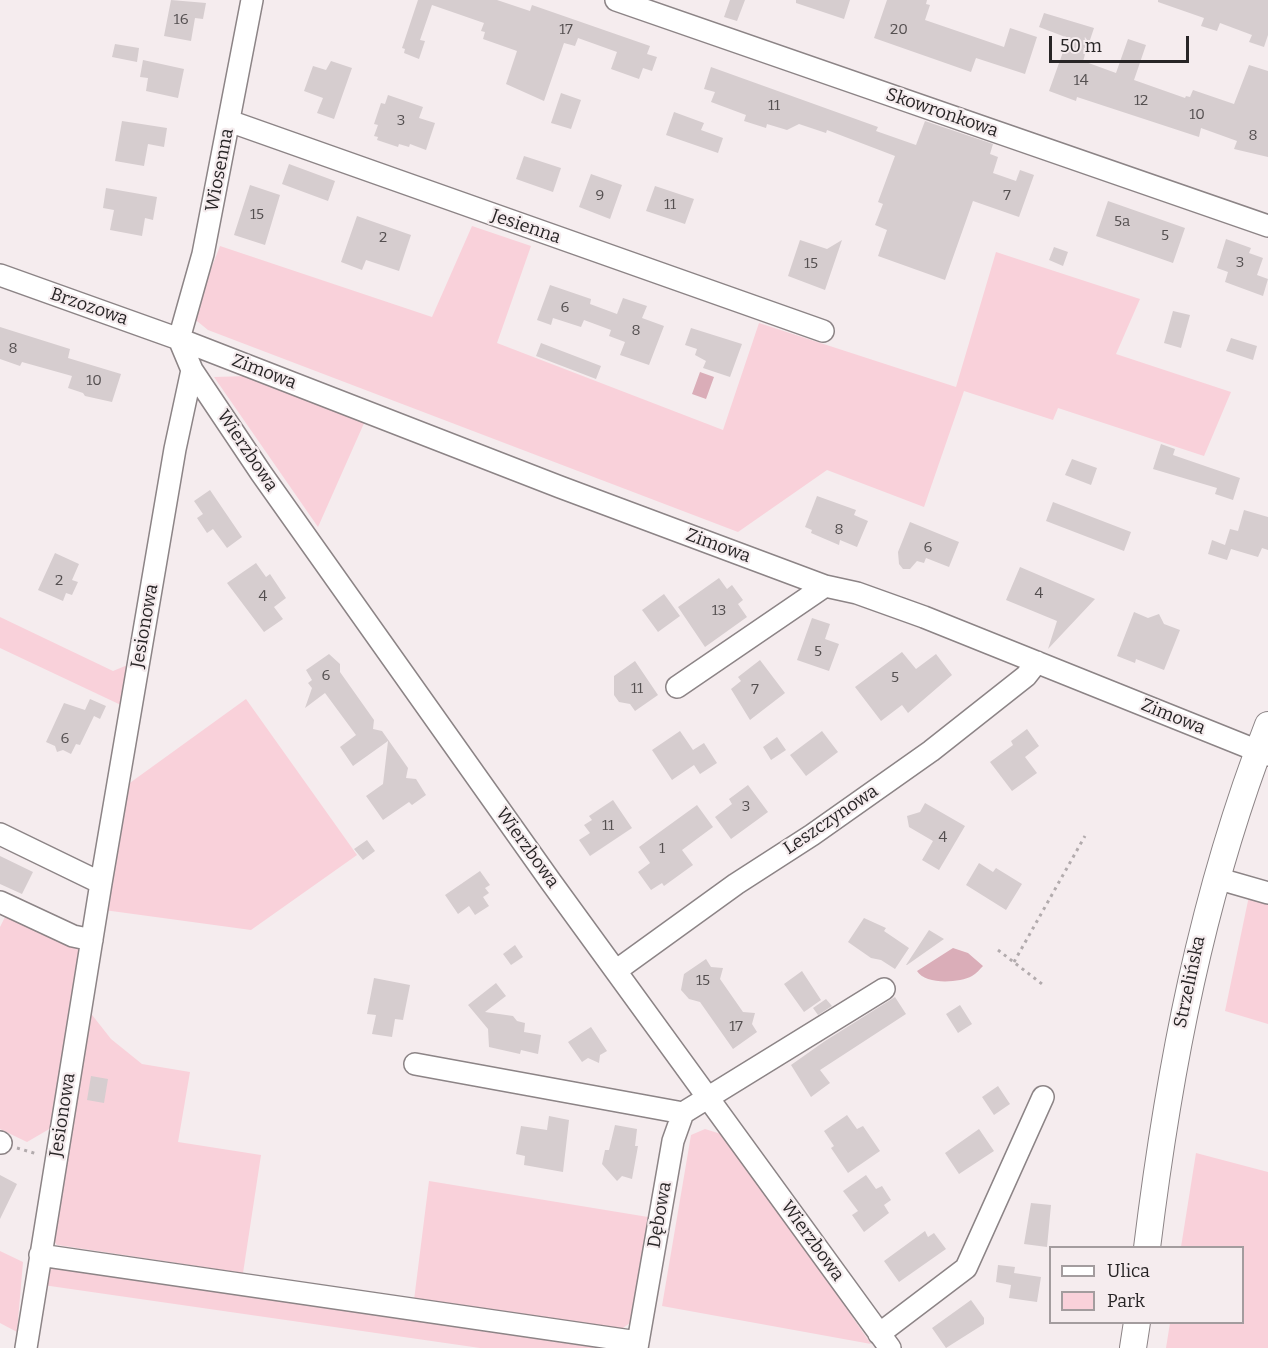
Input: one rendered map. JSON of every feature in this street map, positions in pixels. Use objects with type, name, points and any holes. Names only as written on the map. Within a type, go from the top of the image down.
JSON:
[{"type":"main road","name":"Strzelińska","points":[[1147,1246],[1168,1092],[1197,945],[1216,878],[1263,753],[1268,725]]},
{"type":"main road","points":[[1133,1348],[1137,1324]]},
{"type":"street","name":"Wiosenna","points":[[179,339],[203,254],[252,0]]},
{"type":"street","name":"Skowronkowa","points":[[616,0],[1268,226]]},
{"type":"street","name":"Jesienna","points":[[229,121],[823,331]]},
{"type":"street","name":"Brzozowa","points":[[0,276],[179,339]]},
{"type":"street","name":"Wierzbowa","points":[[179,339],[192,369],[309,541],[551,882],[885,1341]]},
{"type":"street","name":"Zimowa","points":[[179,339],[560,487],[825,586],[857,593],[924,617],[1263,753]]},
{"type":"street","name":"Jesionowa","points":[[26,1348],[101,883],[175,449],[192,369]]},
{"type":"street","points":[[677,687],[825,586]]},
{"type":"street","name":"Leszczynowa","points":[[617,970],[736,884],[812,835],[931,751],[1026,676],[1037,662]]},
{"type":"street","points":[[0,834],[101,883]]},
{"type":"street","points":[[1216,878],[1268,893]]},
{"type":"street","points":[[0,902],[73,936],[92,940]]},
{"type":"street","points":[[415,1064],[683,1113],[884,989]]},
{"type":"street","points":[[885,1341],[918,1302],[966,1268],[1043,1097]]},
{"type":"street","name":"Dębowa","points":[[638,1345],[673,1141],[683,1113]]},
{"type":"street","points":[[40,1255],[638,1345]]},
{"type":"path","points":[[1014,962],[1085,836]]},
{"type":"path","points":[[998,950],[1042,984]]},
{"type":"path","points":[[1,1143],[56,1160]]},
{"type":"green space","points":[[472,226],[531,246],[497,343],[723,430],[759,323],[956,387],[996,252],[1140,299],[1116,354],[1231,392],[1204,456],[1058,408],[1053,420],[964,391],[924,507],[827,470],[738,532],[208,330],[192,317],[220,246],[432,317]]},
{"type":"green space","points":[[249,376],[365,421],[318,527],[214,377]]},
{"type":"green space","points":[[0,617],[113,671],[130,664],[123,706],[0,648]]},
{"type":"green space","points":[[246,699],[357,855],[251,930],[104,910],[127,785]]},
{"type":"green space","points":[[1249,896],[1268,901],[1268,1024],[1225,1011]]},
{"type":"green space","points":[[7,913],[82,947],[51,1128],[27,1142],[0,1129],[0,927]]},
{"type":"green space","points":[[89,1011],[111,1039],[142,1064],[190,1072],[178,1142],[261,1155],[243,1273],[57,1245],[50,1237]]},
{"type":"green space","points":[[705,1129],[721,1134],[741,1155],[871,1344],[662,1306],[691,1135]]},
{"type":"green space","points":[[1196,1153],[1268,1172],[1268,1348],[1166,1348],[1170,1324],[1244,1324],[1244,1246],[1181,1246]]},
{"type":"green space","points":[[429,1181],[648,1217],[630,1323],[620,1330],[414,1300]]},
{"type":"green space","points":[[0,1251],[23,1262],[17,1332],[0,1323]]},
{"type":"green space","points":[[55,1267],[598,1348],[480,1348],[43,1285],[45,1273]]},
{"type":"shaded area","points":[[700,372],[714,377],[706,399],[692,394]]},
{"type":"shaded area","points":[[953,948],[968,953],[983,966],[972,976],[951,981],[927,979],[917,971]]},
{"type":"building","points":[[171,0],[206,3],[203,19],[195,18],[191,41],[164,36]]},
{"type":"building","points":[[418,0],[497,0],[530,11],[532,5],[650,46],[647,54],[657,57],[652,71],[643,68],[639,79],[611,69],[617,52],[578,38],[575,46],[564,43],[544,101],[506,84],[517,51],[483,39],[485,32],[481,31],[484,23],[432,5],[420,40],[425,41],[419,59],[404,53],[405,49],[402,48]]},
{"type":"building","points":[[730,0],[745,0],[737,21],[724,17]]},
{"type":"building","points":[[796,0],[850,0],[844,19],[796,3]]},
{"type":"building","points":[[887,0],[927,0],[926,4],[930,5],[925,20],[1004,47],[1010,28],[1037,37],[1025,74],[976,58],[971,72],[874,38]]},
{"type":"building","points":[[1158,0],[1268,0],[1268,35],[1264,47],[1249,42],[1252,35],[1220,23],[1217,31],[1201,26],[1204,18],[1158,2]]},
{"type":"building","points":[[1044,13],[1094,28],[1083,61],[1116,73],[1128,39],[1146,45],[1134,80],[1185,98],[1190,97],[1193,90],[1234,104],[1249,65],[1268,71],[1268,157],[1234,149],[1237,141],[1201,128],[1199,137],[1077,97],[1076,101],[1049,91],[1068,38],[1039,27]]},
{"type":"building","points":[[115,44],[139,48],[137,62],[112,57]]},
{"type":"building","points":[[143,60],[184,69],[178,98],[146,91],[148,78],[140,77]]},
{"type":"building","points":[[331,61],[352,68],[334,119],[317,113],[323,98],[304,91],[313,66],[326,70]]},
{"type":"building","points":[[711,67],[878,127],[876,131],[916,145],[925,121],[993,144],[990,154],[998,157],[993,173],[1016,181],[1020,170],[1034,175],[1019,217],[973,201],[945,280],[878,256],[887,230],[875,225],[883,204],[878,202],[895,156],[827,130],[826,133],[799,124],[787,130],[767,124],[766,128],[744,121],[746,115],[711,102],[715,92],[704,89]]},
{"type":"building","points":[[561,93],[581,100],[571,129],[551,123]]},
{"type":"building","points":[[388,95],[423,107],[419,118],[435,123],[426,150],[410,144],[409,147],[399,144],[398,147],[377,140],[378,137],[374,136],[378,125],[374,124],[381,103],[385,104]]},
{"type":"building","points":[[674,112],[704,123],[701,130],[723,138],[718,153],[666,135]]},
{"type":"building","points":[[122,121],[167,128],[164,147],[148,144],[144,166],[115,161]]},
{"type":"building","points":[[524,156],[561,168],[553,192],[516,179]]},
{"type":"building","points":[[289,164],[335,181],[328,201],[282,184]]},
{"type":"building","points":[[591,174],[622,185],[610,219],[579,207]]},
{"type":"building","points":[[250,185],[280,195],[265,245],[234,235]]},
{"type":"building","points":[[655,186],[694,199],[685,224],[646,211]]},
{"type":"building","points":[[106,188],[157,197],[153,220],[145,218],[142,236],[110,230],[114,210],[103,208]]},
{"type":"building","points":[[1108,201],[1185,228],[1173,263],[1096,236]]},
{"type":"building","points":[[357,216],[411,235],[399,271],[366,260],[362,270],[341,262]]},
{"type":"building","points":[[1226,239],[1251,248],[1249,253],[1263,258],[1257,275],[1268,279],[1263,296],[1225,282],[1228,272],[1217,268]]},
{"type":"building","points":[[800,240],[827,249],[842,240],[825,290],[788,276]]},
{"type":"building","points":[[1054,247],[1068,252],[1063,266],[1049,260]]},
{"type":"building","points":[[550,285],[591,299],[590,304],[617,314],[623,298],[647,306],[642,318],[664,326],[649,365],[620,355],[625,342],[609,336],[611,330],[584,320],[581,327],[553,318],[551,325],[537,320]]},
{"type":"building","points":[[1173,311],[1190,315],[1181,348],[1164,343]]},
{"type":"building","points":[[0,327],[70,349],[68,358],[121,374],[112,402],[85,396],[83,393],[68,388],[72,376],[22,362],[20,366],[0,359]]},
{"type":"building","points":[[691,328],[742,344],[730,377],[703,368],[706,361],[695,355],[697,349],[685,345]]},
{"type":"building","points":[[1231,338],[1257,346],[1253,360],[1226,351]]},
{"type":"building","points":[[541,343],[601,366],[596,379],[536,356]]},
{"type":"building","points":[[1161,444],[1175,449],[1173,455],[1240,478],[1233,500],[1215,494],[1217,488],[1153,469]]},
{"type":"building","points":[[1072,459],[1097,468],[1091,485],[1065,475]]},
{"type":"building","points":[[210,490],[242,537],[227,548],[213,529],[207,533],[197,518],[203,514],[194,501]]},
{"type":"building","points":[[817,496],[856,510],[854,515],[868,521],[857,547],[840,540],[839,545],[811,533],[812,530],[805,527]]},
{"type":"building","points":[[1053,502],[1131,532],[1124,551],[1046,521]]},
{"type":"building","points":[[1244,510],[1268,517],[1268,550],[1262,548],[1258,557],[1231,549],[1227,560],[1208,554],[1212,540],[1225,545],[1230,529],[1238,531]]},
{"type":"building","points":[[910,522],[959,542],[949,567],[926,558],[924,563],[917,561],[910,569],[903,569],[899,564],[898,552]]},
{"type":"building","points":[[55,553],[79,564],[72,580],[78,582],[72,595],[66,593],[63,601],[38,590]]},
{"type":"building","points":[[256,563],[266,577],[270,574],[286,598],[274,607],[283,619],[264,632],[227,583]]},
{"type":"building","points":[[1020,567],[1095,599],[1048,649],[1057,621],[1006,600]]},
{"type":"building","points":[[719,578],[727,589],[732,585],[743,600],[738,604],[747,617],[705,647],[678,607]]},
{"type":"building","points":[[664,594],[680,616],[658,632],[642,610]]},
{"type":"building","points":[[1134,612],[1148,618],[1159,614],[1164,624],[1180,630],[1164,670],[1136,659],[1135,663],[1117,656]]},
{"type":"building","points":[[812,618],[830,624],[825,639],[839,644],[829,671],[797,660]]},
{"type":"building","points":[[902,652],[916,669],[936,654],[952,675],[908,713],[902,705],[881,721],[855,687]]},
{"type":"building","points":[[329,654],[340,664],[340,672],[374,720],[373,729],[382,731],[408,768],[406,778],[416,779],[426,795],[412,805],[409,802],[383,820],[366,796],[383,784],[388,741],[353,766],[340,747],[356,735],[325,693],[305,708],[312,688],[308,683],[312,680],[306,670]]},
{"type":"building","points":[[760,660],[785,693],[750,720],[731,689],[741,681],[738,677]]},
{"type":"building","points":[[635,661],[658,695],[635,711],[630,704],[619,702],[614,695],[614,676]]},
{"type":"building","points":[[90,699],[106,706],[100,719],[94,716],[80,745],[76,744],[71,754],[63,750],[57,752],[55,746],[46,742],[64,703],[85,710]]},
{"type":"building","points":[[1027,729],[1039,746],[1025,757],[1037,773],[1012,791],[990,762],[1013,745],[1011,741]]},
{"type":"building","points":[[680,731],[693,750],[704,743],[717,763],[700,774],[694,765],[672,780],[652,750]]},
{"type":"building","points":[[822,731],[838,752],[806,776],[790,755]]},
{"type":"building","points":[[777,737],[786,750],[771,760],[763,747]]},
{"type":"building","points":[[748,785],[768,812],[731,839],[715,817],[732,804],[729,799]]},
{"type":"building","points":[[613,800],[632,828],[590,856],[579,840],[590,833],[584,825],[592,820],[589,816]]},
{"type":"building","points":[[925,803],[965,826],[939,870],[922,860],[933,841],[909,827],[907,816],[920,812]]},
{"type":"building","points":[[697,805],[713,827],[682,850],[693,865],[664,886],[662,883],[651,890],[638,872],[650,863],[639,847]]},
{"type":"building","points":[[367,840],[375,851],[363,860],[354,849]]},
{"type":"building","points":[[0,856],[33,872],[22,894],[0,884]]},
{"type":"building","points":[[979,863],[993,872],[996,868],[1022,884],[1006,910],[966,885]]},
{"type":"building","points":[[480,871],[490,885],[485,888],[489,893],[483,897],[489,906],[475,915],[469,906],[458,914],[445,895]]},
{"type":"building","points":[[864,918],[886,928],[884,931],[909,948],[895,969],[881,960],[871,958],[848,942]]},
{"type":"building","points":[[929,930],[944,939],[906,965]]},
{"type":"building","points":[[515,945],[523,957],[511,965],[503,954]]},
{"type":"building","points":[[706,959],[711,967],[723,968],[720,979],[743,1012],[755,1013],[752,1024],[757,1032],[733,1049],[700,1002],[689,999],[681,990],[684,974]]},
{"type":"building","points":[[802,971],[821,1000],[804,1012],[784,984]]},
{"type":"building","points":[[374,978],[410,985],[403,1020],[395,1019],[392,1037],[372,1034],[376,1015],[367,1014]]},
{"type":"building","points":[[496,983],[506,996],[485,1012],[513,1016],[517,1021],[525,1023],[524,1032],[541,1035],[538,1054],[521,1050],[520,1054],[489,1047],[488,1029],[468,1005]]},
{"type":"building","points":[[895,997],[906,1014],[820,1070],[830,1083],[811,1097],[791,1065]]},
{"type":"building","points":[[826,999],[832,1006],[818,1015],[813,1008]]},
{"type":"building","points":[[960,1005],[972,1024],[958,1033],[946,1014]]},
{"type":"building","points":[[591,1027],[607,1051],[600,1055],[599,1063],[588,1058],[582,1062],[568,1042]]},
{"type":"building","points":[[91,1076],[108,1079],[104,1103],[87,1100]]},
{"type":"building","points":[[998,1086],[1010,1104],[994,1115],[982,1097]]},
{"type":"building","points":[[847,1115],[857,1129],[863,1126],[880,1151],[848,1173],[831,1148],[834,1146],[824,1131]]},
{"type":"building","points":[[549,1116],[569,1120],[563,1172],[524,1165],[525,1156],[516,1154],[521,1126],[547,1130]]},
{"type":"building","points":[[615,1125],[637,1129],[635,1146],[638,1146],[632,1179],[622,1176],[617,1181],[602,1164],[605,1150],[609,1150]]},
{"type":"building","points":[[979,1129],[994,1151],[959,1174],[945,1153]]},
{"type":"building","points":[[0,1175],[17,1184],[0,1219]]},
{"type":"building","points":[[866,1175],[876,1189],[882,1186],[891,1200],[884,1205],[889,1213],[864,1232],[852,1215],[858,1211],[843,1191]]},
{"type":"building","points":[[1031,1203],[1051,1205],[1047,1247],[1024,1244]]},
{"type":"building","points":[[925,1231],[928,1237],[934,1233],[946,1249],[899,1282],[884,1261]]},
{"type":"building","points":[[998,1265],[1015,1267],[1014,1273],[1041,1277],[1037,1302],[1009,1298],[1011,1285],[996,1282]]},
{"type":"building","points":[[971,1300],[984,1318],[984,1324],[946,1348],[932,1328]]}]
